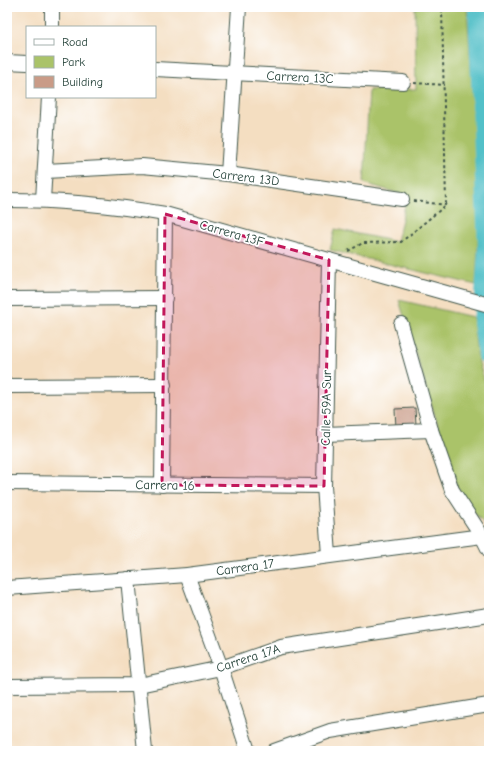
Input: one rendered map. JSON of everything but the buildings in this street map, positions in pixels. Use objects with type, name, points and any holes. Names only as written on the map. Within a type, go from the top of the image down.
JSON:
[{"type":"street","points":[[52,7],[52,26]]},
{"type":"street","points":[[228,174],[239,7]]},
{"type":"street","points":[[7,62],[26,63]]},
{"type":"street","name":"Carrera 13C","points":[[156,69],[403,82]]},
{"type":"street","points":[[43,200],[49,98]]},
{"type":"street","name":"Carrera 13D","points":[[45,171],[142,166],[228,174],[402,199]]},
{"type":"street","name":"Carrera 13F","points":[[7,200],[43,200],[111,205],[165,214],[489,305]]},
{"type":"street","points":[[162,485],[165,214]]},
{"type":"street","name":"Calle 59A Sur","points":[[329,260],[324,486],[329,556]]},
{"type":"street","points":[[7,298],[165,298]]},
{"type":"street","points":[[401,324],[431,430],[452,490],[482,536],[489,550]]},
{"type":"street","points":[[7,386],[164,385]]},
{"type":"street","points":[[325,434],[431,430]]},
{"type":"street","name":"Carrera 16","points":[[7,483],[324,486]]},
{"type":"street","name":"Carrera 17","points":[[7,588],[187,575],[482,536]]},
{"type":"street","points":[[187,575],[221,668],[248,751]]},
{"type":"street","points":[[128,579],[145,751]]},
{"type":"street","name":"Carrera 17A","points":[[7,686],[138,685],[221,668],[281,647],[489,615]]},
{"type":"street","points":[[274,751],[330,731],[489,705]]},
{"type":"path","points":[[442,7],[445,84],[446,205]]},
{"type":"path","points":[[403,82],[445,84]]},
{"type":"path","points":[[402,199],[446,205]]},
{"type":"path","points":[[344,253],[363,243],[401,242],[446,205]]},
{"type":"highlighted area","points":[[165,214],[329,260],[324,486],[162,485]]},
{"type":"green space","points":[[415,7],[467,7],[480,207],[476,285],[330,250],[335,229],[397,242],[407,196],[364,183],[369,90],[416,89]]},
{"type":"green space","points":[[399,300],[473,317],[477,355],[489,398],[489,528],[476,515],[457,487]]},
{"type":"waterway","points":[[479,7],[489,250],[484,323],[489,355]]}]
